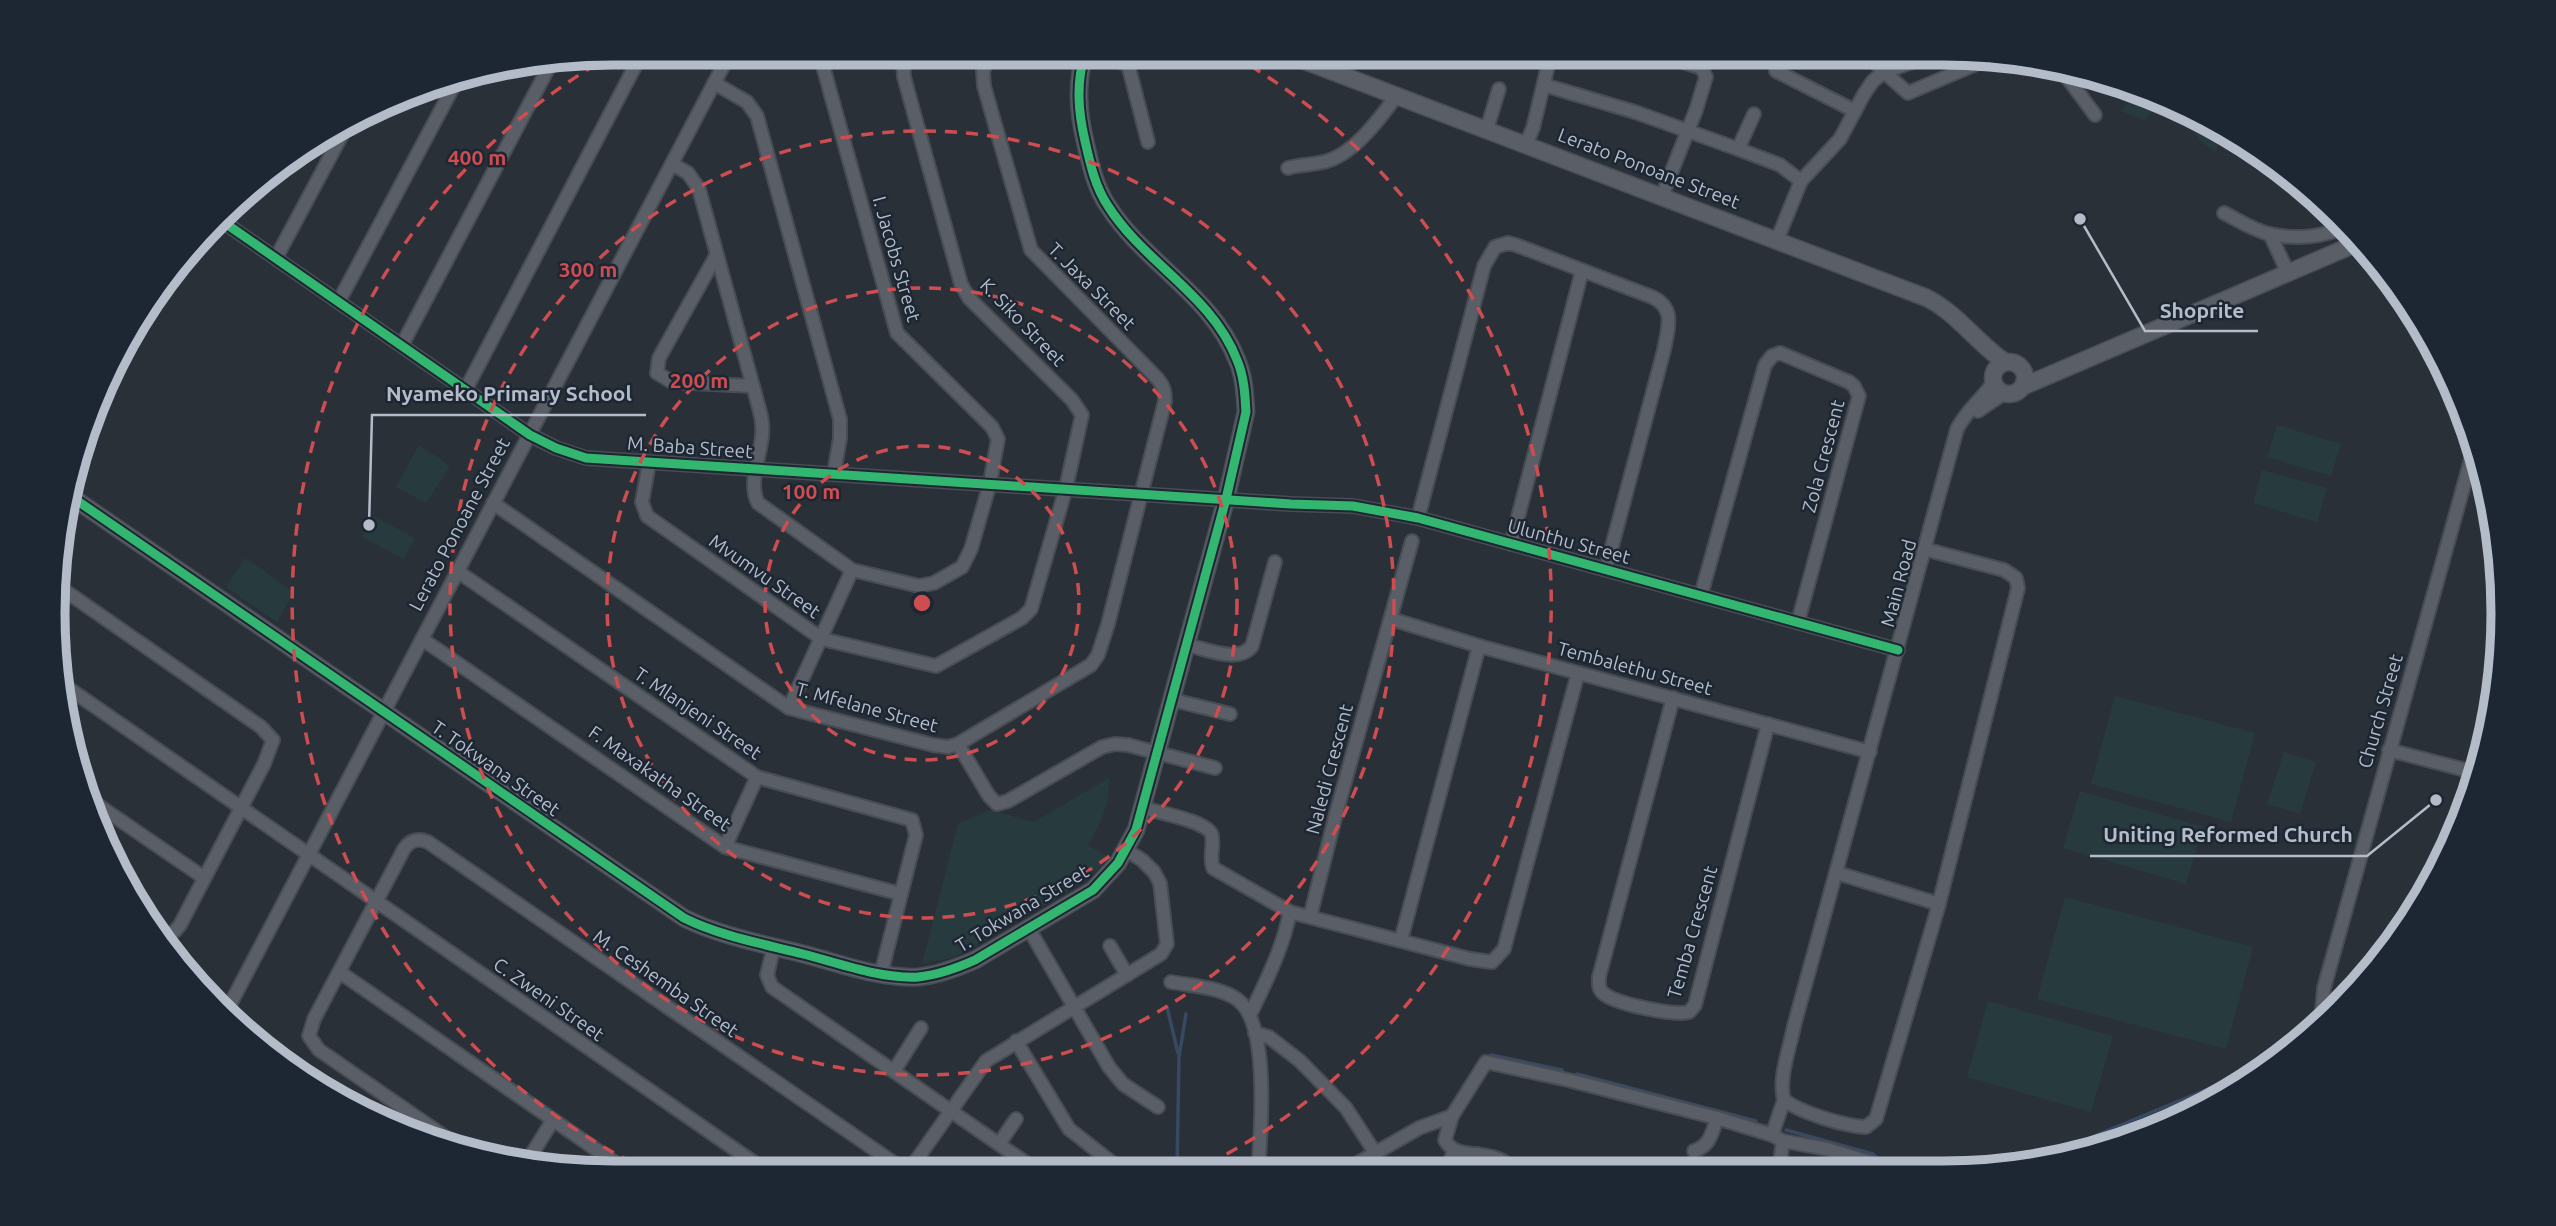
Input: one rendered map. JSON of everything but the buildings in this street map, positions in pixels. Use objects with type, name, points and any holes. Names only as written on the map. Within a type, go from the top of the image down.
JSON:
[{"type":"street","points":[[466,389],[635,65]]},
{"type":"street","name":"Lerato Ponoane Street","points":[[230,1005],[723,65]]},
{"type":"street","name":"I. Jacobs Street","points":[[823,65],[894,325],[901,338],[995,432],[998,439],[990,483],[967,561],[953,573],[934,583],[919,586],[852,570]]},
{"type":"street","name":"K. Siko Street","points":[[903,65],[904,77],[961,284],[969,298],[1073,400],[1082,415],[1066,488]]},
{"type":"street","name":"T. Jaxa Street","points":[[986,65],[984,86],[1031,250],[1163,385],[1165,401],[1142,493]]},
{"type":"street","name":"T. Tokwana Street","points":[[76,500],[684,918],[706,927],[881,974],[918,977],[954,969],[1029,929],[1093,890],[1107,877],[1136,830],[1226,499],[1246,412],[1238,361],[1219,326],[1210,313],[1125,230],[1099,189],[1079,118],[1077,96],[1083,65]]},
{"type":"street","points":[[1127,65],[1148,142]]},
{"type":"street","name":"Lerato Ponoane Street","points":[[1318,65],[1932,301],[2005,362]]},
{"type":"street","points":[[1526,144],[1533,128],[1548,65]]},
{"type":"street","points":[[1662,196],[1706,77],[1702,68],[1693,65]]},
{"type":"street","points":[[1878,65],[1908,93],[1972,66]]},
{"type":"street","points":[[1777,240],[1801,181],[1840,139],[1873,81],[1898,65]]},
{"type":"street","points":[[402,345],[548,68]]},
{"type":"street","points":[[1776,71],[1855,111]]},
{"type":"street","points":[[2068,79],[2095,116]]},
{"type":"street","points":[[714,83],[747,102],[757,116],[840,419],[834,473]]},
{"type":"street","points":[[1544,85],[1622,108],[1738,149],[1780,165],[1801,181]]},
{"type":"street","points":[[339,301],[452,89]]},
{"type":"street","points":[[1487,130],[1499,89]]},
{"type":"street","points":[[1287,168],[1333,159],[1344,152],[1375,124],[1396,95]]},
{"type":"street","points":[[1738,149],[1754,114]]},
{"type":"street","points":[[276,258],[341,137]]},
{"type":"street","points":[[672,164],[688,173],[699,189],[763,424],[754,495],[758,503],[852,570],[789,708]]},
{"type":"street","points":[[2224,214],[2270,234],[2317,237],[2336,231]]},
{"type":"street","name":"M. Baba Street","points":[[226,224],[530,435],[556,448],[586,458],[1226,499]]},
{"type":"street","points":[[2270,234],[2288,273]]},
{"type":"street","points":[[1418,518],[1484,265],[1495,247],[1508,243],[1659,300],[1665,305],[1670,317],[1664,350],[1606,569]]},
{"type":"street","points":[[2024,378],[2050,373],[2350,246]]},
{"type":"street","points":[[716,256],[659,358],[657,373],[672,382],[752,386]]},
{"type":"street","points":[[1511,544],[1582,271]]},
{"type":"street","name":"Lerato Ponoane Street","points":[[1985,348],[1997,384]]},
{"type":"street","name":"Zola Crescent","points":[[1702,595],[1765,365],[1772,356],[1780,353],[1849,382],[1859,396],[1798,622]]},
{"type":"street","points":[[2005,362],[2015,363],[2024,378],[2017,393],[1997,384],[2000,365],[2005,362]]},
{"type":"street","name":"Main Road","points":[[1779,1161],[1778,1138],[1784,1100],[1782,1093],[1794,1027],[1924,549],[1960,423],[1997,384]]},
{"type":"street","name":"Church Street","points":[[2322,1009],[2323,988],[2470,462]]},
{"type":"street","name":"Mvumvu Street","points":[[649,463],[642,502],[647,516],[821,639],[936,666],[1022,618],[1035,603],[1066,488]]},
{"type":"street","name":"T. Mfelane Street","points":[[493,503],[789,708],[941,747],[958,744],[1095,661],[1108,624],[1142,493]]},
{"type":"street","name":"Ulunthu Street","points":[[1226,499],[1353,506],[1418,518],[1898,650]]},
{"type":"street","name":"Naledi Crescent","points":[[1310,917],[1412,541]]},
{"type":"street","points":[[1784,1100],[1795,1107],[1853,1125],[1866,1127],[1876,1119],[1939,904],[2018,588],[2016,578],[2004,570],[1924,549]]},
{"type":"street","points":[[1187,645],[1238,656],[1246,653],[1252,646],[1275,562]]},
{"type":"street","name":"T. Mlanjeni Street","points":[[457,571],[757,777],[912,820],[916,835],[881,974]]},
{"type":"street","points":[[66,591],[273,740],[270,752],[242,808],[203,877],[180,925],[169,935]]},
{"type":"street","name":"Tembalethu Street","points":[[1391,619],[1479,646],[1870,752]]},
{"type":"street","name":"F. Maxakatha Street","points":[[422,639],[725,847],[901,894]]},
{"type":"street","points":[[1401,940],[1479,646]]},
{"type":"street","points":[[1143,808],[1198,823],[1209,829],[1213,835],[1210,858],[1213,869],[1290,912],[1488,962],[1495,960],[1504,949],[1578,673]]},
{"type":"street","name":"C. Zweni Street","points":[[70,689],[752,1161]]},
{"type":"street","name":"Temba Crescent","points":[[1673,698],[1599,977],[1600,989],[1604,994],[1627,1002],[1678,1014],[1689,1012],[1695,1004],[1768,724]]},
{"type":"street","points":[[1173,700],[1230,714]]},
{"type":"street","points":[[958,744],[989,796],[997,804],[1008,801],[1108,745],[1128,745],[1215,768]]},
{"type":"street","points":[[2389,750],[2468,771]]},
{"type":"street","points":[[725,847],[757,777]]},
{"type":"street","points":[[100,807],[203,877]]},
{"type":"street","name":"M. Ceshemba Street","points":[[376,901],[408,844],[416,840],[428,842],[891,1161]]},
{"type":"street","points":[[915,1161],[986,1061],[1161,954],[1167,944],[1160,883],[1142,860],[1126,849]]},
{"type":"street","points":[[1837,873],[1939,904]]},
{"type":"street","points":[[376,901],[309,1035],[315,1045],[440,1133]]},
{"type":"street","points":[[1250,1015],[1269,976],[1286,931],[1290,912]]},
{"type":"street","points":[[1029,929],[1116,1077],[1158,1107]]},
{"type":"street","points":[[774,946],[768,975],[772,987],[1023,1161]]},
{"type":"street","points":[[1110,946],[1127,975]]},
{"type":"street","points":[[341,973],[613,1161]]},
{"type":"street","points":[[1171,982],[1228,995],[1243,1004],[1250,1015],[1261,1069],[1258,1161]]},
{"type":"street","points":[[894,1071],[921,1028]]},
{"type":"street","points":[[1255,1033],[1269,1037],[1300,1061],[1346,1108],[1376,1154]]},
{"type":"street","points":[[1016,1041],[1069,1129],[1110,1161]]},
{"type":"street","points":[[1502,1161],[1497,1157],[1454,1151],[1445,1140],[1452,1116],[1486,1062],[1717,1118],[1778,1138],[1866,1161]]},
{"type":"street","points":[[1363,1161],[1419,1128],[1452,1116]]},
{"type":"street","points":[[1694,1151],[1702,1148],[1709,1140],[1717,1118]]},
{"type":"street","points":[[999,1144],[1016,1119]]},
{"type":"street","points":[[532,1155],[553,1120]]},
{"type":"street","points":[[1450,1161],[1454,1151]]},
{"type":"street","points":[[1476,1161],[1477,1154]]},
{"type":"green space","points":[[2133,99],[2157,108],[2145,120],[2120,111]]},
{"type":"green space","points":[[2190,124],[2220,140],[2216,152],[2200,141]]},
{"type":"green space","points":[[2277,425],[2341,444],[2331,476],[2267,457]]},
{"type":"green space","points":[[419,445],[450,466],[426,503],[396,487]]},
{"type":"green space","points":[[2262,470],[2327,488],[2317,522],[2253,503]]},
{"type":"green space","points":[[373,516],[415,538],[404,559],[362,537]]},
{"type":"green space","points":[[245,558],[294,592],[277,622],[226,587]]},
{"type":"green space","points":[[2115,696],[2255,733],[2231,822],[2091,784]]},
{"type":"green space","points":[[2284,752],[2316,762],[2300,814],[2267,804]]},
{"type":"green space","points":[[1109,778],[1104,813],[1088,845],[1109,857],[1087,880],[955,957],[922,964],[958,824],[990,810],[1034,822]]},
{"type":"green space","points":[[2080,791],[2203,827],[2186,884],[2063,848]]},
{"type":"green space","points":[[2065,897],[2253,947],[2226,1049],[2037,999]]},
{"type":"green space","points":[[1988,1001],[2113,1036],[2091,1112],[1967,1077]]},
{"type":"waterway","points":[[1167,1007],[1178,1053]]},
{"type":"waterway","points":[[1177,1161],[1179,1057],[1186,1014]]},
{"type":"waterway","points":[[1491,1055],[1562,1070]]},
{"type":"waterway","points":[[1577,1074],[1756,1121]]},
{"type":"waterway","points":[[2069,1147],[2231,1079]]},
{"type":"waterway","points":[[1786,1130],[1873,1154],[1881,1161]]},
{"type":"cycle path","points":[[76,500],[684,918],[742,939],[889,976],[925,976],[975,960],[1093,890],[1118,863],[1136,830],[1226,499],[1246,412],[1241,372],[1226,337],[1195,298],[1123,226],[1100,191],[1093,175],[1083,130],[1079,86],[1082,65]]},
{"type":"cycle path","points":[[226,224],[530,435],[556,448],[586,458],[1353,506],[1418,518],[1898,650]]},
{"type":"place","name":"Shoprite","points":[[2080,219]]},
{"type":"place","name":"Nyameko Primary School","points":[[369,525]]},
{"type":"place","name":"Uniting Reformed Church","points":[[2436,800]]}]
